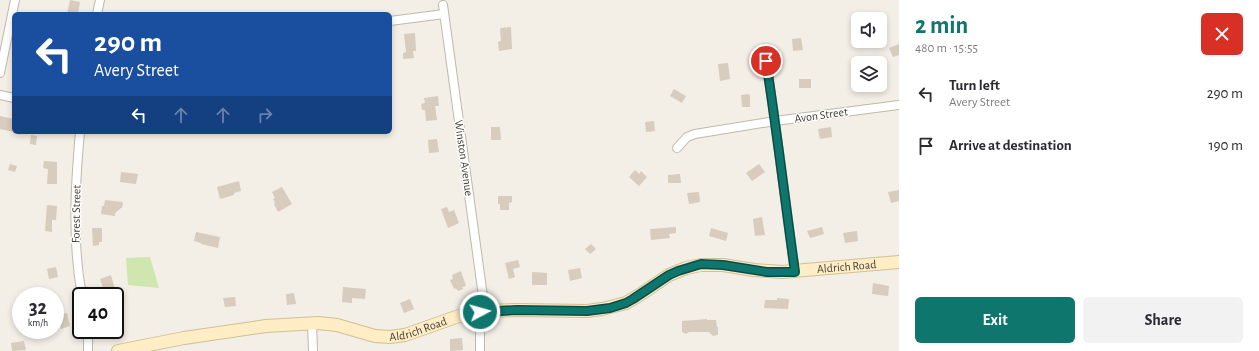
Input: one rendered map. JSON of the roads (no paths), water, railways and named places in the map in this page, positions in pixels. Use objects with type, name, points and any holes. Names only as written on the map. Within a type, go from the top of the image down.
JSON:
[{"type":"street","points":[[0,73],[14,0]]},
{"type":"street","points":[[97,12],[100,0]]},
{"type":"street","name":"Winston Avenue","points":[[443,4],[482,312],[480,351]]},
{"type":"street","points":[[392,21],[444,14]]},
{"type":"street","points":[[766,61],[795,272]]},
{"type":"street","points":[[0,95],[12,98]]},
{"type":"street","name":"Avon Street","points":[[677,148],[687,137],[693,134],[775,121],[899,105]]},
{"type":"street","name":"Forest Street","points":[[80,134],[75,235],[77,268],[80,287]]},
{"type":"street","name":"Aldrich Road","points":[[118,351],[184,338],[266,326],[312,323],[337,325],[375,336],[390,337],[402,336],[445,320],[482,312],[517,310],[587,311],[610,308],[626,303],[669,275],[701,264],[723,265],[767,272],[795,272],[899,262]]},
{"type":"street","points":[[312,323],[313,351]]},
{"type":"street","points":[[88,339],[88,351]]}]
